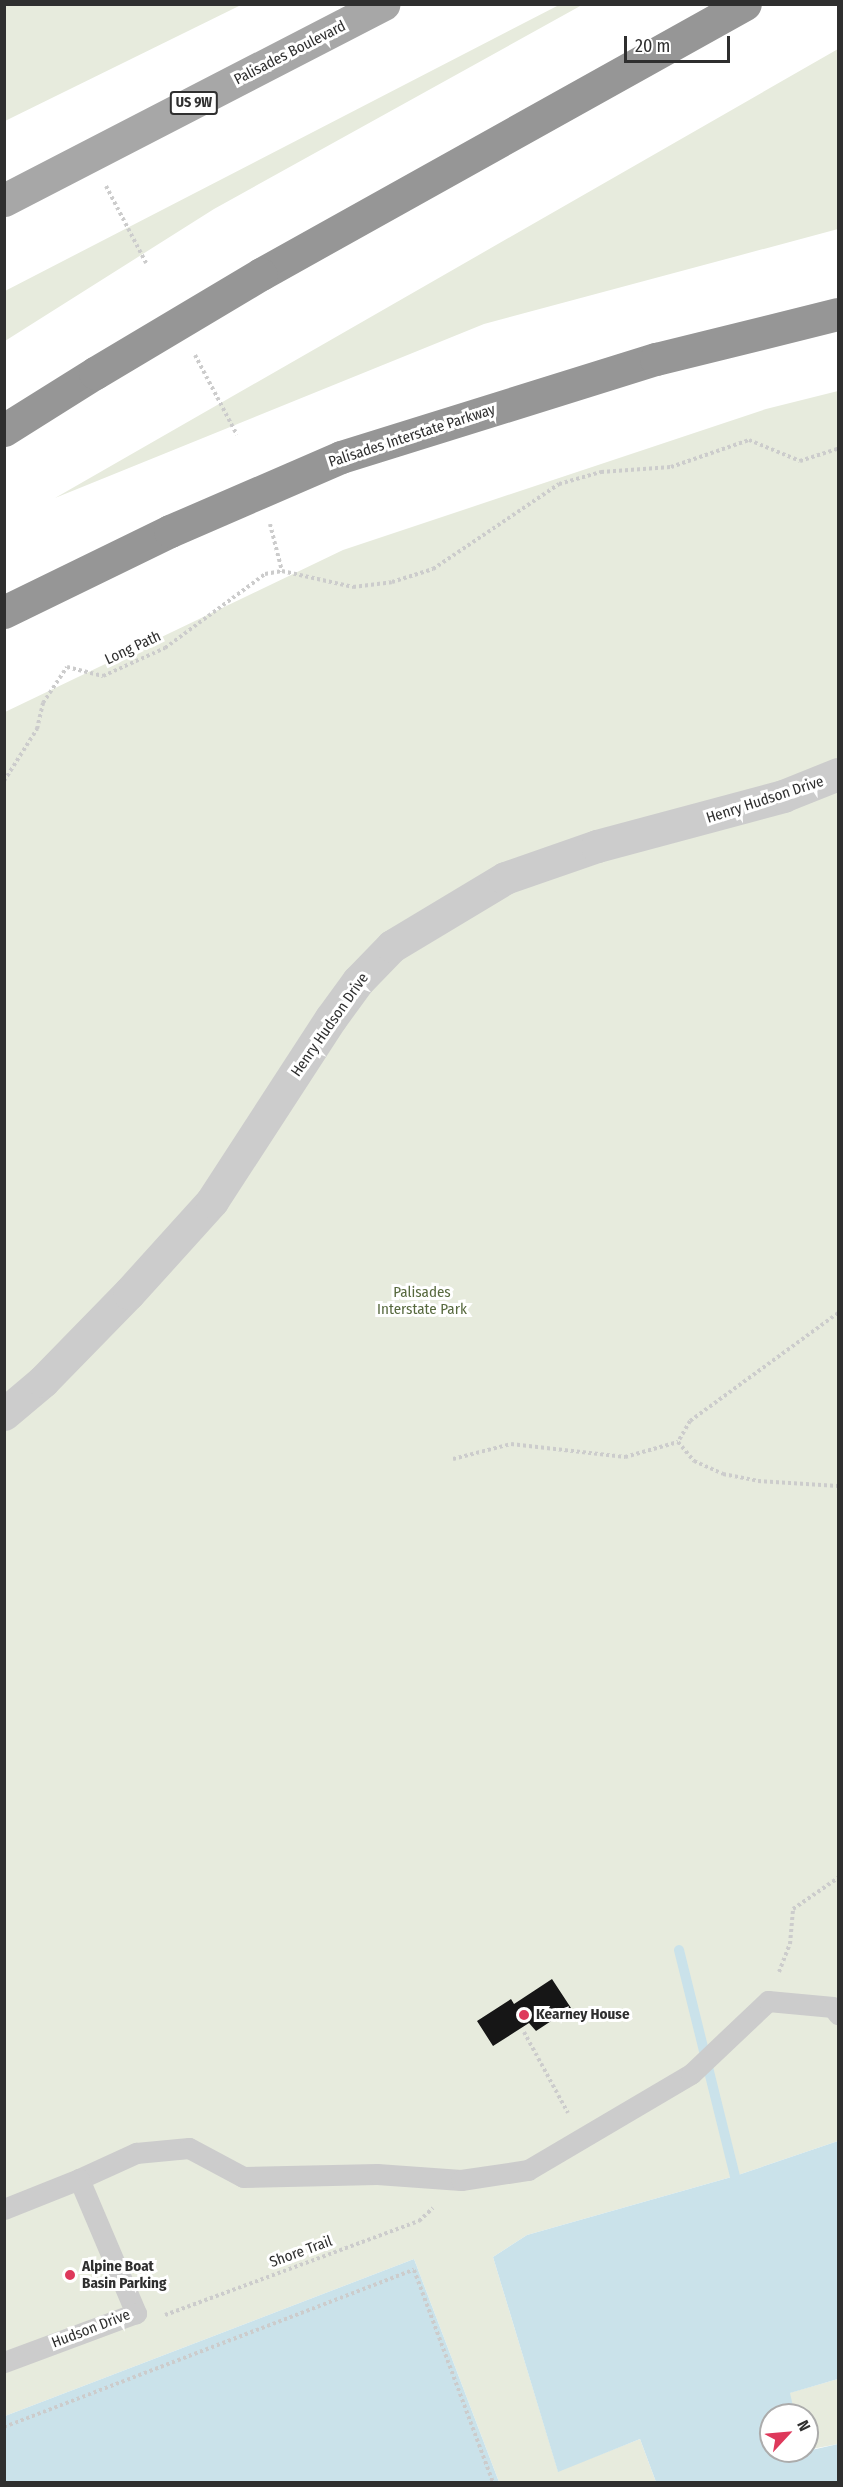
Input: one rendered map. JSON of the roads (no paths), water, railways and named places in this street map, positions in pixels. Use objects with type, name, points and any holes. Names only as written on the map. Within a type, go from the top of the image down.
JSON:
[{"type":"highway","points":[[4,430],[261,274],[745,4]]},
{"type":"highway","name":"Palisades Interstate Parkway","points":[[4,612],[170,531],[340,457],[656,359],[838,314]]},
{"type":"main road","name":"Palisades Boulevard","points":[[4,200],[383,4]]},
{"type":"street","name":"Henry Hudson Drive","points":[[4,1414],[43,1381],[129,1293],[212,1201],[358,981],[392,946],[505,878],[597,846],[783,796],[838,774]]},
{"type":"lane","points":[[4,2209],[136,2153],[189,2148],[243,2177],[377,2174],[461,2180],[528,2170],[691,2074],[768,2001],[833,2007],[838,2014]]},
{"type":"lane","name":"Hudson Drive","points":[[4,2362],[136,2313],[79,2179]]},
{"type":"water","points":[[838,2141],[838,2379],[790,2393],[792,2403],[759,2403],[759,2463],[819,2463],[819,2448],[838,2444],[838,2482],[656,2482],[640,2439],[558,2472],[493,2257],[527,2235],[735,2176]]},
{"type":"water","points":[[414,2259],[499,2482],[5,2482],[5,2416]]},
{"type":"waterway","points":[[679,1950],[735,2176]]},
{"type":"place","name":"Kearney House","points":[[524,2015]]},
{"type":"place","name":"Alpine Boat Basin Parking","points":[[70,2275]]},
{"type":"park label","name":"Palisades Interstate Park","points":[[422,1300]]}]
